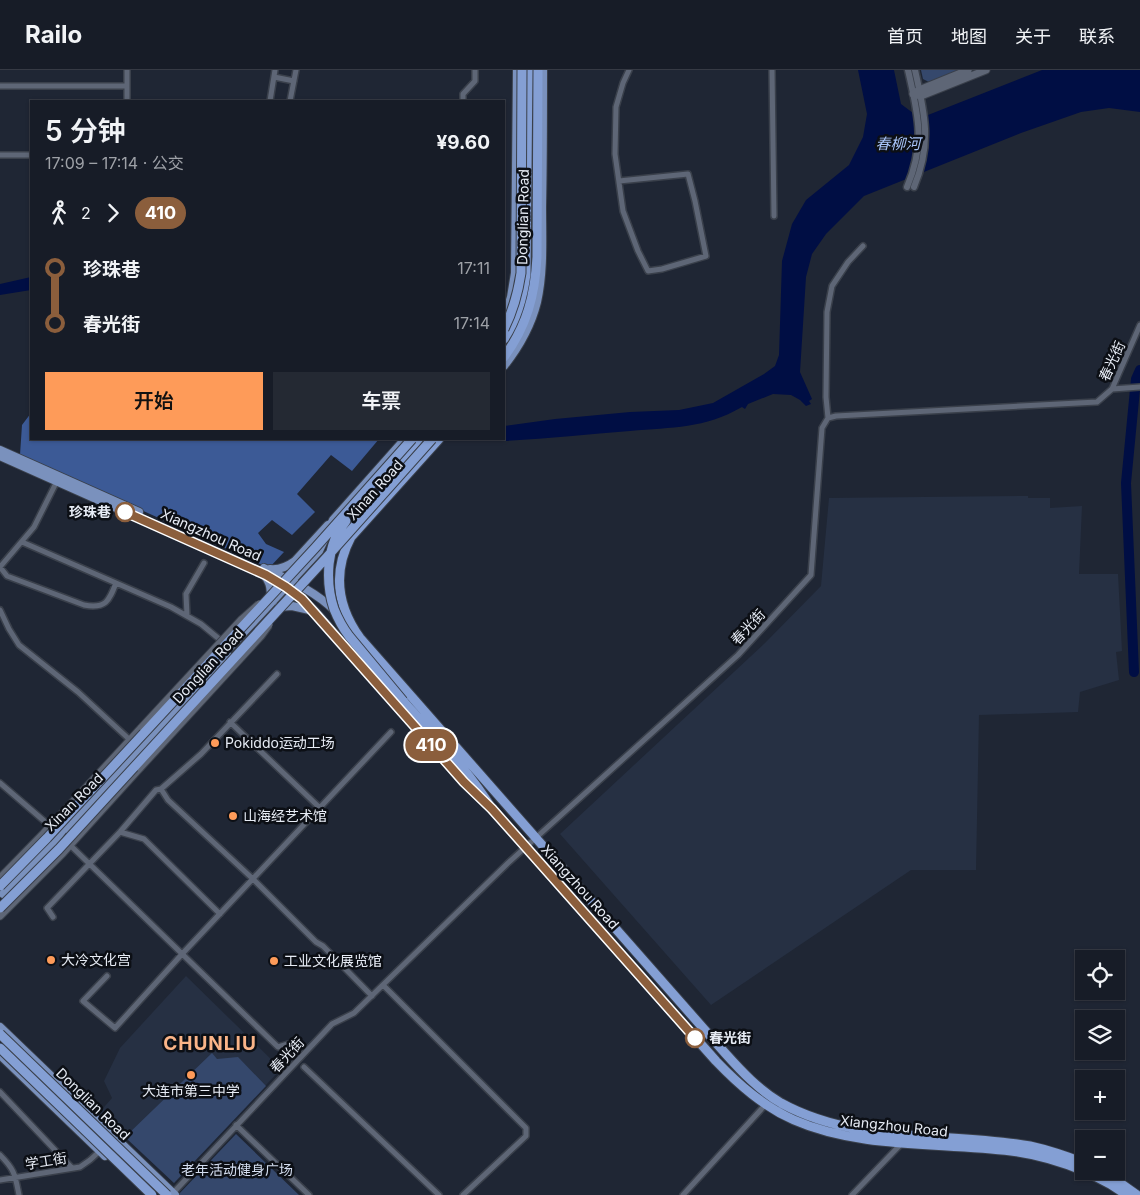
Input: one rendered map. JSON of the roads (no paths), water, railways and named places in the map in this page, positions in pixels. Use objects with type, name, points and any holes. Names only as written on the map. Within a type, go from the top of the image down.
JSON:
[{"type":"highway","name":"Donglian Road","points":[[505,327],[517,298],[521,273],[522,70]]},
{"type":"highway","points":[[505,337],[518,313],[527,266],[528,70]]},
{"type":"highway","points":[[505,347],[522,314],[531,275],[533,70]]},
{"type":"highway","name":"Donglian Road","points":[[505,356],[527,316],[536,275],[538,70]]},
{"type":"highway","points":[[516,196],[527,220]]},
{"type":"highway","name":"Donglian Road","points":[[0,908],[59,849],[289,588],[411,440]]},
{"type":"highway","name":"Xinan Road","points":[[418,440],[342,525],[338,532],[330,558],[329,579],[334,609],[352,640],[470,776],[492,809]]},
{"type":"highway","name":"Donglian Road","points":[[1,890],[47,838],[431,440]]},
{"type":"highway","name":"Xinan Road","points":[[351,537],[438,440]]},
{"type":"highway","points":[[332,520],[351,537],[341,562],[340,587],[342,604],[351,626],[360,638]]},
{"type":"highway","name":"Xiangzhou Road","points":[[360,638],[755,1085],[780,1102],[815,1118],[854,1129],[906,1139],[1020,1152],[1050,1158],[1075,1168]]},
{"type":"highway","name":"Xiangzhou Road","points":[[492,809],[721,1066],[749,1093],[766,1104],[793,1119],[832,1133],[874,1140],[906,1139],[997,1142],[1030,1146],[1052,1151],[1075,1160]]},
{"type":"highway","name":"Donglian Road","points":[[0,1034],[171,1194]]},
{"type":"highway","name":"Donglian Road","points":[[0,1048],[152,1195]]},
{"type":"highway","name":"Xiangzhou Road","points":[[1102,1180],[1127,1195]]},
{"type":"highway","points":[[1116,1180],[1137,1195]]},
{"type":"main road","points":[[505,314],[516,273],[517,70]]},
{"type":"main road","points":[[505,365],[526,332],[539,289],[542,257],[543,70]]},
{"type":"main road","points":[[917,94],[968,70]]},
{"type":"main road","points":[[917,94],[986,70]]},
{"type":"main road","points":[[315,612],[292,606],[270,608],[271,589],[263,570],[280,569],[295,561],[404,440]]},
{"type":"main road","name":"Xiangzhou Road","points":[[0,450],[58,479]]},
{"type":"main road","name":"Xiangzhou Road","points":[[0,456],[58,479],[263,570],[289,588],[315,612],[464,782],[492,809]]},
{"type":"main road","points":[[321,553],[332,520]]},
{"type":"main road","points":[[321,553],[351,537]]},
{"type":"main road","name":"Xinan Road","points":[[1,890],[53,843],[230,648],[321,553]]},
{"type":"main road","name":"Xinan Road","points":[[0,878],[242,619],[289,588]]},
{"type":"main road","name":"Xinan Road","points":[[0,916],[70,845],[261,636],[289,588]]},
{"type":"main road","name":"Xiangzhou Road","points":[[289,588],[321,598],[342,617],[360,638]]},
{"type":"main road","name":"Xinan Road","points":[[74,820],[119,776],[270,608]]},
{"type":"main road","points":[[119,776],[139,770]]},
{"type":"main road","points":[[70,845],[79,795]]},
{"type":"main road","points":[[50,826],[74,820]]},
{"type":"main road","points":[[0,1027],[115,1137],[171,1194]]},
{"type":"main road","points":[[0,1055],[146,1195]]},
{"type":"street","points":[[127,70],[127,100]]},
{"type":"street","points":[[270,100],[275,70]]},
{"type":"street","points":[[290,100],[296,70]]},
{"type":"street","points":[[463,100],[463,94],[475,80],[476,70]]},
{"type":"street","points":[[619,181],[688,174],[706,256],[662,269],[648,271],[638,251],[623,211],[615,154],[616,107],[628,70]]},
{"type":"street","points":[[772,70],[774,216]]},
{"type":"street","points":[[908,70],[924,114],[925,142],[920,173],[911,187]]},
{"type":"street","points":[[915,70],[917,94]]},
{"type":"street","points":[[274,77],[294,81]]},
{"type":"street","points":[[0,86],[127,86]]},
{"type":"street","points":[[0,155],[30,155]]},
{"type":"street","points":[[828,418],[826,397],[827,312],[832,286],[848,262],[863,246]]},
{"type":"street","name":"春光街","points":[[171,1194],[332,1024],[354,1013],[525,847],[738,655],[812,575],[822,428],[828,418],[836,416],[1098,402],[1112,389],[1140,325]]},
{"type":"street","points":[[1112,389],[1140,387]]},
{"type":"street","points":[[58,479],[34,527],[0,567],[7,576],[93,607],[102,606],[107,602],[116,583]]},
{"type":"street","points":[[22,542],[187,615],[213,633],[230,648]]},
{"type":"street","points":[[187,615],[186,594],[204,563]]},
{"type":"street","points":[[0,610],[19,645],[78,692],[130,740]]},
{"type":"street","points":[[53,917],[47,908],[120,832],[156,790],[161,789],[202,754],[277,674]]},
{"type":"street","points":[[230,722],[320,808]]},
{"type":"street","points":[[107,976],[83,1002],[115,1028],[392,732]]},
{"type":"street","points":[[0,783],[50,826]]},
{"type":"street","points":[[161,789],[168,800],[253,879],[316,942],[323,946],[372,996]]},
{"type":"street","points":[[120,832],[144,839],[220,914]]},
{"type":"street","points":[[70,845],[278,1047],[288,1044]]},
{"type":"street","points":[[383,985],[526,1128],[526,1136],[463,1195]]},
{"type":"street","points":[[304,1066],[439,1195]]},
{"type":"street","points":[[0,1092],[72,1168]]},
{"type":"street","points":[[683,1195],[766,1104]]},
{"type":"street","points":[[236,1126],[309,1195]]},
{"type":"street","name":"学工街","points":[[0,1180],[80,1167],[115,1137]]},
{"type":"street","points":[[852,1195],[906,1139]]},
{"type":"street","points":[[0,1155],[11,1166],[16,1177],[19,1195]]},
{"type":"water","name":"春柳河","points":[[858,70],[894,70],[901,104],[913,113],[928,115],[1042,70],[1140,70],[1140,112],[1109,108],[1081,112],[1021,133],[864,196],[826,234],[812,254],[806,277],[800,372],[812,399],[809,401],[811,404],[806,406],[791,395],[773,394],[748,404],[745,409],[742,407],[715,419],[688,426],[519,440],[503,441],[498,440],[505,440],[505,426],[630,412],[679,410],[713,403],[775,366],[779,355],[782,261],[792,224],[806,200],[849,165],[863,137],[867,114]]},
{"type":"water","points":[[30,277],[30,290],[0,295],[0,284]]},
{"type":"waterway","points":[[1134,672],[1126,483],[1136,379],[1140,370]]},
{"type":"place","name":"珍珠巷","points":[[125,512]]},
{"type":"place","name":"Pokiddo运动工场","points":[[215,743]]},
{"type":"place","name":"山海经艺术馆","points":[[233,816]]},
{"type":"place","name":"大冷文化宫","points":[[51,960]]},
{"type":"place","name":"工业文化展览馆","points":[[274,961]]},
{"type":"place","name":"春光街","points":[[695,1038]]},
{"type":"place","name":"大连市第三中学","points":[[191,1075]]},
{"type":"district","name":"CHUNLIU","points":[[210,1043]]},
{"type":"park label","name":"老年活动健身广场","points":[[237,1170]]}]
